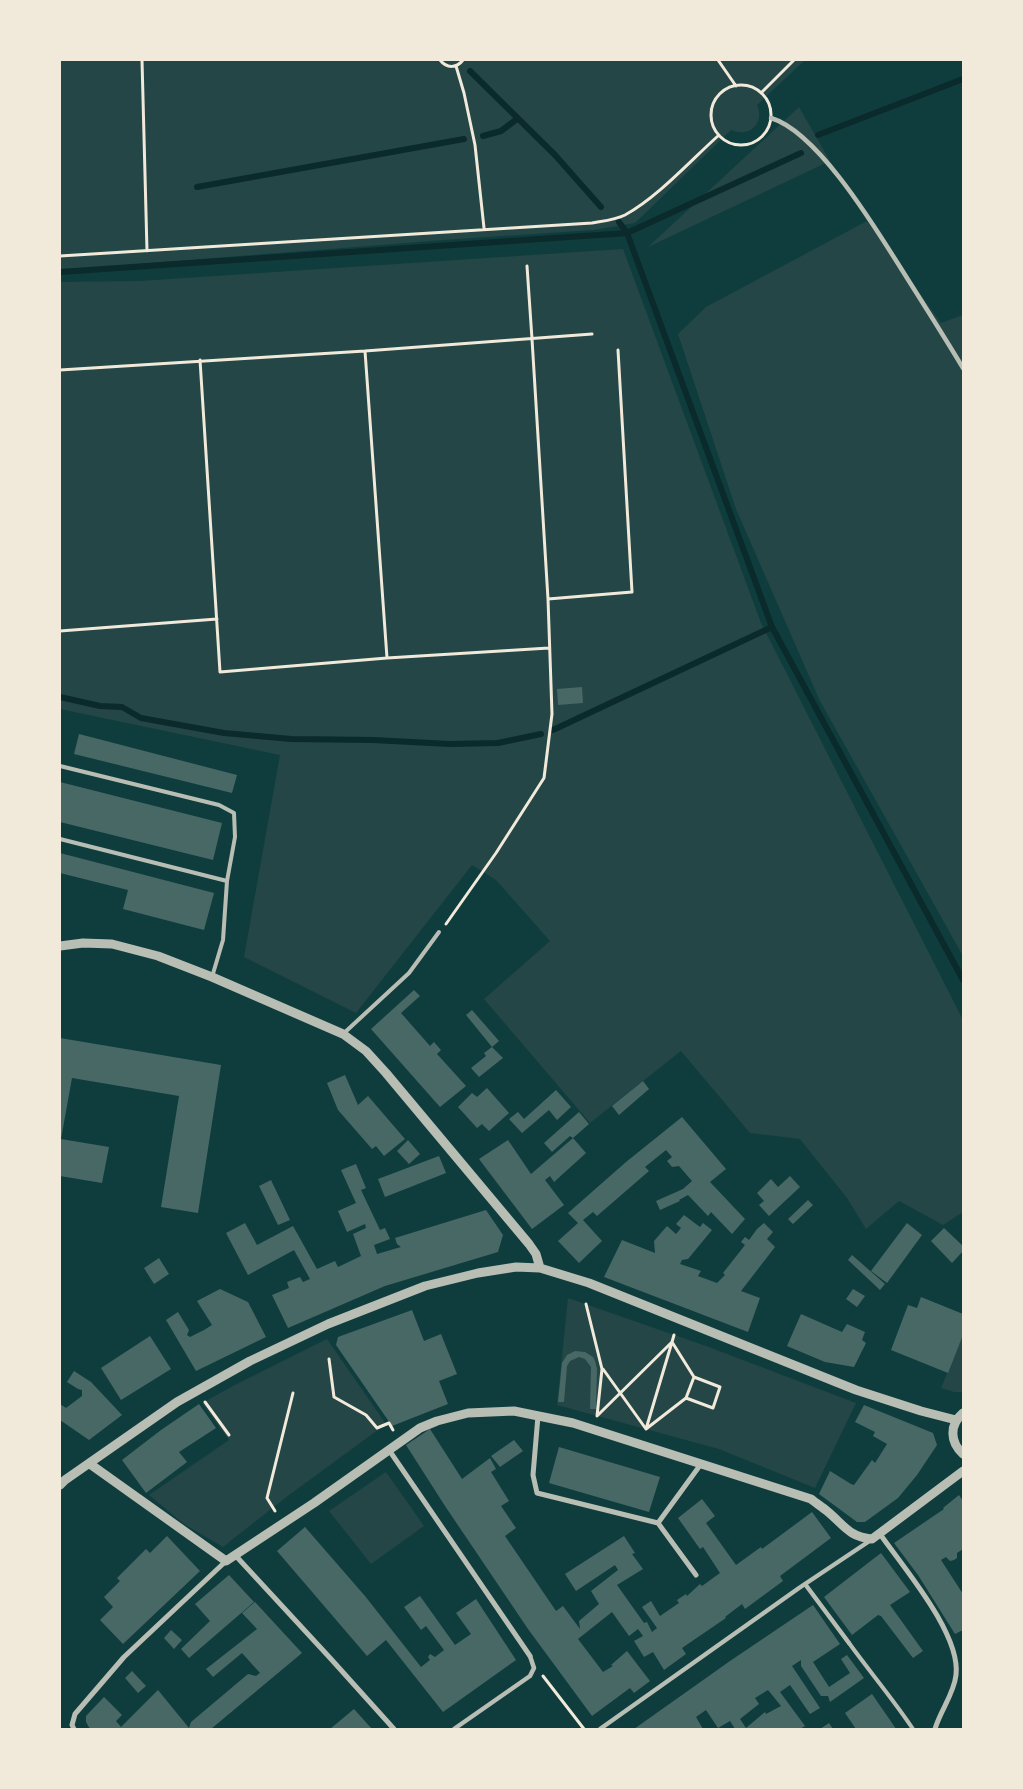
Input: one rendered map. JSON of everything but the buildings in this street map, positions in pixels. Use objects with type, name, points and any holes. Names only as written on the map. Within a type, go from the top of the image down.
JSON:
[{"type":"street","points":[[770,118],[781,122],[797,133],[831,166],[890,251],[963,368]]},
{"type":"street","points":[[60,946],[83,943],[112,944],[158,956],[212,977],[343,1034],[371,1057],[462,1163],[529,1244],[536,1254],[540,1268]]},
{"type":"street","points":[[62,1481],[90,1464],[177,1402],[250,1361],[328,1324],[424,1286],[478,1273],[516,1267],[540,1268],[589,1284],[859,1391],[921,1412],[956,1420]]},
{"type":"street","points":[[73,1727],[74,1714],[124,1657],[226,1562],[420,1428],[437,1421],[468,1413],[514,1411],[573,1423],[811,1499],[827,1510],[846,1530],[859,1538],[876,1537]]},
{"type":"street","points":[[963,1413],[956,1420],[952,1434],[954,1442],[963,1454]]},
{"type":"street","points":[[538,1416],[533,1475],[537,1493],[658,1523],[696,1575]]},
{"type":"street","points":[[389,1449],[530,1656],[533,1664],[530,1676],[454,1729]]},
{"type":"street","points":[[90,1464],[226,1562]]},
{"type":"street","points":[[658,1523],[701,1464]]},
{"type":"street","points":[[600,1729],[798,1588],[876,1537],[963,1471]]},
{"type":"street","points":[[876,1537],[924,1596],[947,1634],[953,1648],[956,1676],[935,1729]]},
{"type":"street","points":[[238,1553],[394,1729]]},
{"type":"street","points":[[805,1584],[849,1643]]},
{"type":"lane","points":[[60,766],[219,805],[234,813],[235,837],[226,881],[223,940],[212,977]]},
{"type":"lane","points":[[60,839],[226,881]]},
{"type":"lane","points":[[343,1034],[409,973],[439,932]]},
{"type":"lane","points":[[849,1643],[898,1706],[913,1729]]},
{"type":"path","points":[[142,60],[147,251]]},
{"type":"path","points":[[440,60],[448,66],[456,66],[464,60]]},
{"type":"path","points":[[718,60],[736,86]]},
{"type":"path","points":[[761,93],[794,60]]},
{"type":"path","points":[[456,66],[475,145],[484,228]]},
{"type":"path","points":[[736,86],[750,87],[761,93],[768,102],[770,110],[770,118],[764,134],[750,144],[733,144],[719,134],[712,121],[713,105],[722,92],[736,86]]},
{"type":"path","points":[[60,256],[484,228],[592,223],[610,220],[625,215],[653,196],[719,134]]},
{"type":"path","points":[[439,932],[496,853],[544,778],[552,714],[548,648],[548,600],[527,266]]},
{"type":"path","points":[[60,370],[365,351],[592,334]]},
{"type":"path","points":[[548,600],[632,592],[618,350]]},
{"type":"path","points":[[365,351],[387,658]]},
{"type":"path","points":[[200,360],[220,672],[387,658],[548,648]]},
{"type":"path","points":[[60,631],[217,619]]},
{"type":"path","points":[[586,1304],[602,1369],[597,1416],[672,1342]]},
{"type":"path","points":[[646,1429],[674,1334]]},
{"type":"path","points":[[672,1342],[694,1377],[720,1387],[713,1408],[686,1398]]},
{"type":"path","points":[[329,1359],[334,1397],[366,1415],[377,1428],[389,1423],[400,1441]]},
{"type":"path","points":[[602,1369],[646,1429]]},
{"type":"path","points":[[646,1429],[686,1398],[694,1377]]},
{"type":"path","points":[[197,1391],[228,1435]]},
{"type":"path","points":[[276,1510],[267,1498],[293,1393]]},
{"type":"path","points":[[533,1664],[584,1729]]},
{"type":"shaded area","points":[[60,60],[805,60],[757,105],[759,118],[754,127],[744,132],[731,130],[635,223],[594,230],[60,270]]},
{"type":"shaded area","points":[[799,107],[830,161],[648,247]]},
{"type":"shaded area","points":[[867,221],[941,323],[963,315],[963,956],[820,701],[736,509],[678,334],[706,307]]},
{"type":"shaded area","points":[[623,249],[761,623],[963,1020],[963,1212],[943,1225],[899,1201],[866,1229],[847,1198],[800,1139],[750,1133],[681,1051],[590,1123],[484,999],[550,941],[496,880],[472,865],[356,1013],[244,957],[280,755],[60,709],[60,282],[140,281]]},
{"type":"shaded area","points":[[568,1298],[706,1346],[856,1403],[815,1488],[719,1449],[557,1405]]},
{"type":"shaded area","points":[[963,1335],[963,1392],[954,1392],[941,1388]]},
{"type":"shaded area","points":[[327,1339],[386,1424],[285,1498],[223,1547],[184,1524],[149,1495],[229,1440],[202,1403]]},
{"type":"shaded area","points":[[386,1472],[424,1526],[371,1564],[329,1511]]},
{"type":"waterway","points":[[470,71],[555,155],[601,207]]},
{"type":"waterway","points":[[818,135],[963,79]]},
{"type":"waterway","points":[[483,136],[501,131],[517,119]]},
{"type":"waterway","points":[[197,187],[464,139]]},
{"type":"waterway","points":[[60,272],[627,233],[801,153]]},
{"type":"waterway","points":[[553,730],[772,627],[627,233],[619,222]]},
{"type":"waterway","points":[[772,627],[963,980]]},
{"type":"waterway","points":[[60,697],[100,706],[122,707],[141,718],[224,733],[291,739],[373,740],[450,744],[498,743],[541,734]]}]
